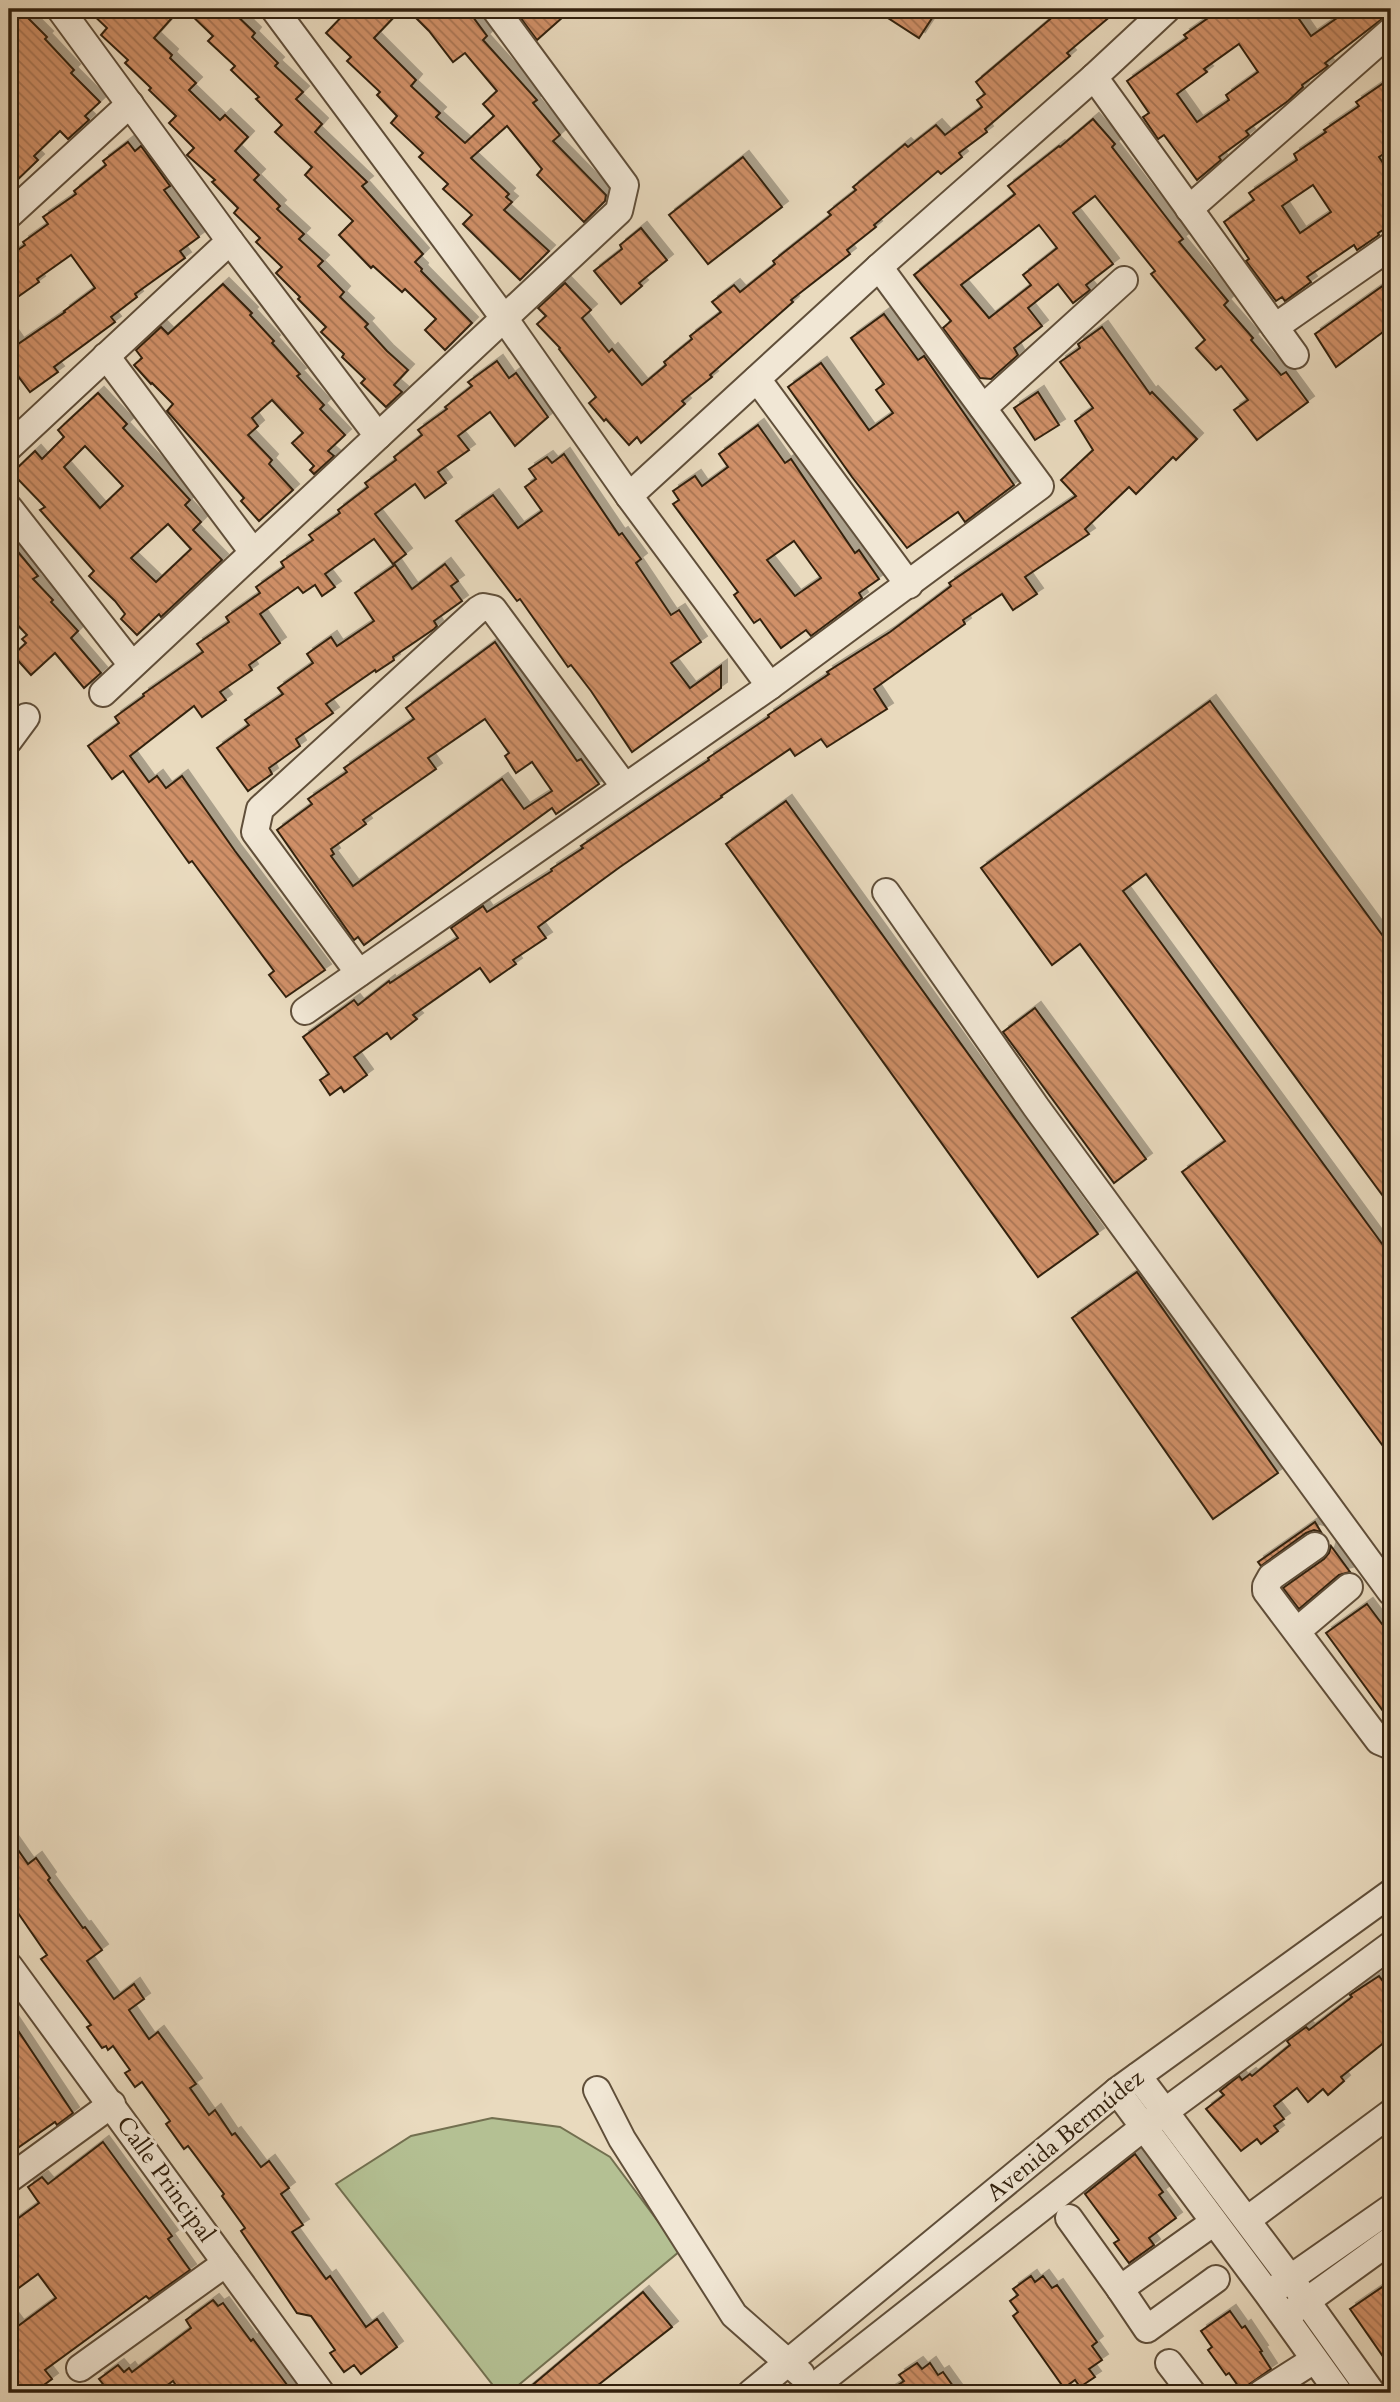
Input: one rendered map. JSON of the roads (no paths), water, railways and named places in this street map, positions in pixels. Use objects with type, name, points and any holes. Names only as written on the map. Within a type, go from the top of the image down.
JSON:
[{"type":"street","points":[[60,9],[377,436]]},
{"type":"street","points":[[103,693],[619,211],[624,199],[625,185],[495,9]]},
{"type":"street","points":[[629,496],[1167,9]]},
{"type":"street","points":[[281,11],[504,318],[629,496],[770,686]]},
{"type":"street","points":[[1189,209],[1391,31]]},
{"type":"street","points":[[1094,77],[1295,355]]},
{"type":"street","points":[[9,215],[130,104]]},
{"type":"street","points":[[9,447],[230,241]]},
{"type":"street","points":[[1275,327],[1391,246]]},
{"type":"street","points":[[305,1011],[770,686],[1040,486],[879,267]]},
{"type":"street","points":[[983,408],[1124,280]]},
{"type":"street","points":[[107,356],[253,552]]},
{"type":"street","points":[[757,379],[909,585]]},
{"type":"street","points":[[9,508],[132,665]]},
{"type":"street","points":[[359,973],[256,832],[260,809],[482,607],[493,609],[625,787]]},
{"type":"street","points":[[9,740],[26,717]]},
{"type":"street","points":[[886,892],[1036,1107],[1391,1592]]},
{"type":"street","points":[[1315,1546],[1271,1577],[1266,1591],[1378,1741],[1391,1746]]},
{"type":"street","points":[[1297,1631],[1349,1587]]},
{"type":"street","name":"Avenida Bermúdez","points":[[751,2393],[1128,2084],[1391,1893]]},
{"type":"street","name":"Avenida Bermúdez","points":[[813,2391],[1154,2119],[1391,1945]]},
{"type":"street","name":"Calle Principal","points":[[9,1966],[321,2393]]},
{"type":"street","points":[[1128,2084],[1154,2119],[1247,2220],[1372,2393]]},
{"type":"street","points":[[597,2090],[622,2139],[734,2315],[788,2362],[813,2391]]},
{"type":"street","points":[[9,2179],[112,2105]]},
{"type":"street","points":[[1247,2220],[1391,2113]]},
{"type":"street","points":[[1154,2119],[1213,2222],[1339,2393]]},
{"type":"street","points":[[1268,2294],[1391,2208]]},
{"type":"street","points":[[1069,2218],[1147,2329],[1216,2279]]},
{"type":"street","points":[[1120,2289],[1213,2222]]},
{"type":"street","points":[[1284,2317],[1391,2240]]},
{"type":"street","points":[[80,2368],[226,2263]]},
{"type":"street","points":[[1262,2393],[1314,2360]]},
{"type":"street","points":[[1169,2363],[1192,2393]]}]
